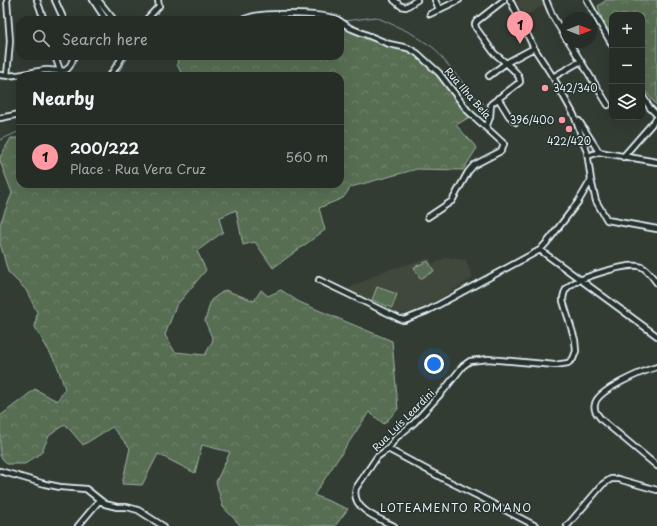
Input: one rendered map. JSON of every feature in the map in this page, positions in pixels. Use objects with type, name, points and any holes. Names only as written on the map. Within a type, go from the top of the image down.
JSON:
[{"type":"street","points":[[7,0],[10,41],[7,76]]},
{"type":"street","points":[[38,0],[43,16]]},
{"type":"street","points":[[55,0],[62,16]]},
{"type":"street","points":[[93,0],[103,16]]},
{"type":"street","points":[[98,0],[111,16]]},
{"type":"street","points":[[150,16],[159,6],[158,0]]},
{"type":"street","points":[[394,0],[406,7],[417,0]]},
{"type":"street","points":[[434,0],[439,10]]},
{"type":"street","points":[[430,14],[459,0]]},
{"type":"street","points":[[486,128],[490,117],[491,104],[520,82],[520,78],[517,74],[494,53],[476,28],[475,24],[504,0]]},
{"type":"street","points":[[510,0],[534,48],[553,77],[574,115],[599,152]]},
{"type":"street","points":[[546,0],[553,17],[561,30]]},
{"type":"street","points":[[586,0],[609,39]]},
{"type":"street","name":"Rua Ilha Bela","points":[[255,16],[276,14],[310,16]]},
{"type":"street","name":"Rua Ilha Bela","points":[[344,24],[389,44],[408,48],[417,53],[439,73],[468,111],[504,144],[501,151],[474,165],[468,172],[452,201],[428,217]]},
{"type":"street","points":[[489,76],[506,63],[534,48]]},
{"type":"street","points":[[573,48],[608,105]]},
{"type":"street","points":[[56,60],[60,70]]},
{"type":"street","points":[[33,72],[40,70],[67,69],[72,60]]},
{"type":"street","points":[[113,72],[120,60]]},
{"type":"street","points":[[553,77],[581,60]]},
{"type":"street","points":[[0,75],[16,75]]},
{"type":"street","points":[[498,98],[509,116],[516,122]]},
{"type":"street","points":[[623,157],[657,117],[645,99]]},
{"type":"street","points":[[0,118],[16,115]]},
{"type":"street","points":[[574,115],[586,148],[596,201],[606,220],[657,229]]},
{"type":"street","points":[[586,148],[594,144]]},
{"type":"street","points":[[588,156],[599,152],[657,162]]},
{"type":"street","points":[[319,280],[404,320],[427,311],[540,250],[550,240],[578,202],[591,180]]},
{"type":"street","points":[[540,250],[657,336]]},
{"type":"street","points":[[580,280],[620,267],[637,266],[642,267],[657,283]]},
{"type":"street","name":"Rua Luís Leardini","points":[[394,526],[366,511],[356,500],[356,488],[377,457],[388,449],[396,438],[414,422],[444,390],[463,366],[470,361],[488,359],[555,365],[568,363],[573,359],[576,351],[575,340],[563,300],[563,294],[566,288],[580,280]]},
{"type":"street","points":[[657,367],[628,379],[602,394],[595,403],[594,408],[602,420],[657,466]]},
{"type":"street","points":[[388,449],[536,526]]},
{"type":"street","points":[[0,471],[45,484],[86,489],[92,492],[100,501],[110,505],[138,510],[163,526]]},
{"type":"street","points":[[566,526],[603,484],[611,479],[618,479],[657,490]]},
{"type":"street","points":[[78,526],[100,501]]},
{"type":"shaded area","points":[[516,0],[543,0],[545,5],[524,16]]},
{"type":"shaded area","points":[[447,257],[466,260],[473,278],[428,306],[411,313],[401,314],[346,290],[384,271],[430,258],[433,264]]},
{"type":"green space","points":[[606,0],[657,0],[657,106],[645,91],[645,12],[609,12],[609,32],[602,19],[598,6]]},
{"type":"green space","points":[[344,27],[350,28],[417,53],[439,73],[473,115],[456,125],[477,148],[463,170],[417,169],[351,187],[343,198],[319,208],[325,230],[273,268],[255,242],[243,245],[236,210],[219,218],[223,232],[197,251],[206,270],[176,306],[165,335],[175,352],[205,355],[213,340],[205,321],[211,300],[225,290],[254,301],[261,290],[268,296],[281,290],[299,302],[392,341],[398,409],[384,424],[369,412],[314,495],[348,509],[335,526],[241,526],[223,507],[216,482],[230,452],[202,445],[195,473],[158,454],[142,485],[122,484],[130,448],[112,427],[83,445],[65,424],[49,436],[41,453],[25,464],[7,464],[0,456],[0,416],[35,389],[57,401],[65,389],[57,365],[35,327],[37,312],[26,290],[8,272],[0,243],[0,224],[12,193],[0,161],[0,157],[11,138],[16,138],[16,188],[344,188],[344,72],[181,72],[177,65],[178,60],[344,60]]},
{"type":"green space","points":[[428,261],[434,271],[420,279],[414,267]]},
{"type":"green space","points":[[377,287],[397,294],[392,308],[372,300]]},
{"type":"waterway","points":[[344,21],[376,17],[411,33],[434,48],[474,96],[484,104]]},
{"type":"waterway","points":[[119,72],[126,60]]},
{"type":"waterway","points":[[484,116],[485,110]]},
{"type":"waterway","points":[[0,140],[16,133]]},
{"type":"place","name":"200/222","points":[[520,44]]},
{"type":"place","name":"342/340","points":[[545,88]]},
{"type":"place","name":"396/400","points":[[562,120]]},
{"type":"place","name":"422/420","points":[[569,129]]},
{"type":"district","name":"LOTEAMENTO ROMANO","points":[[456,508]]}]
